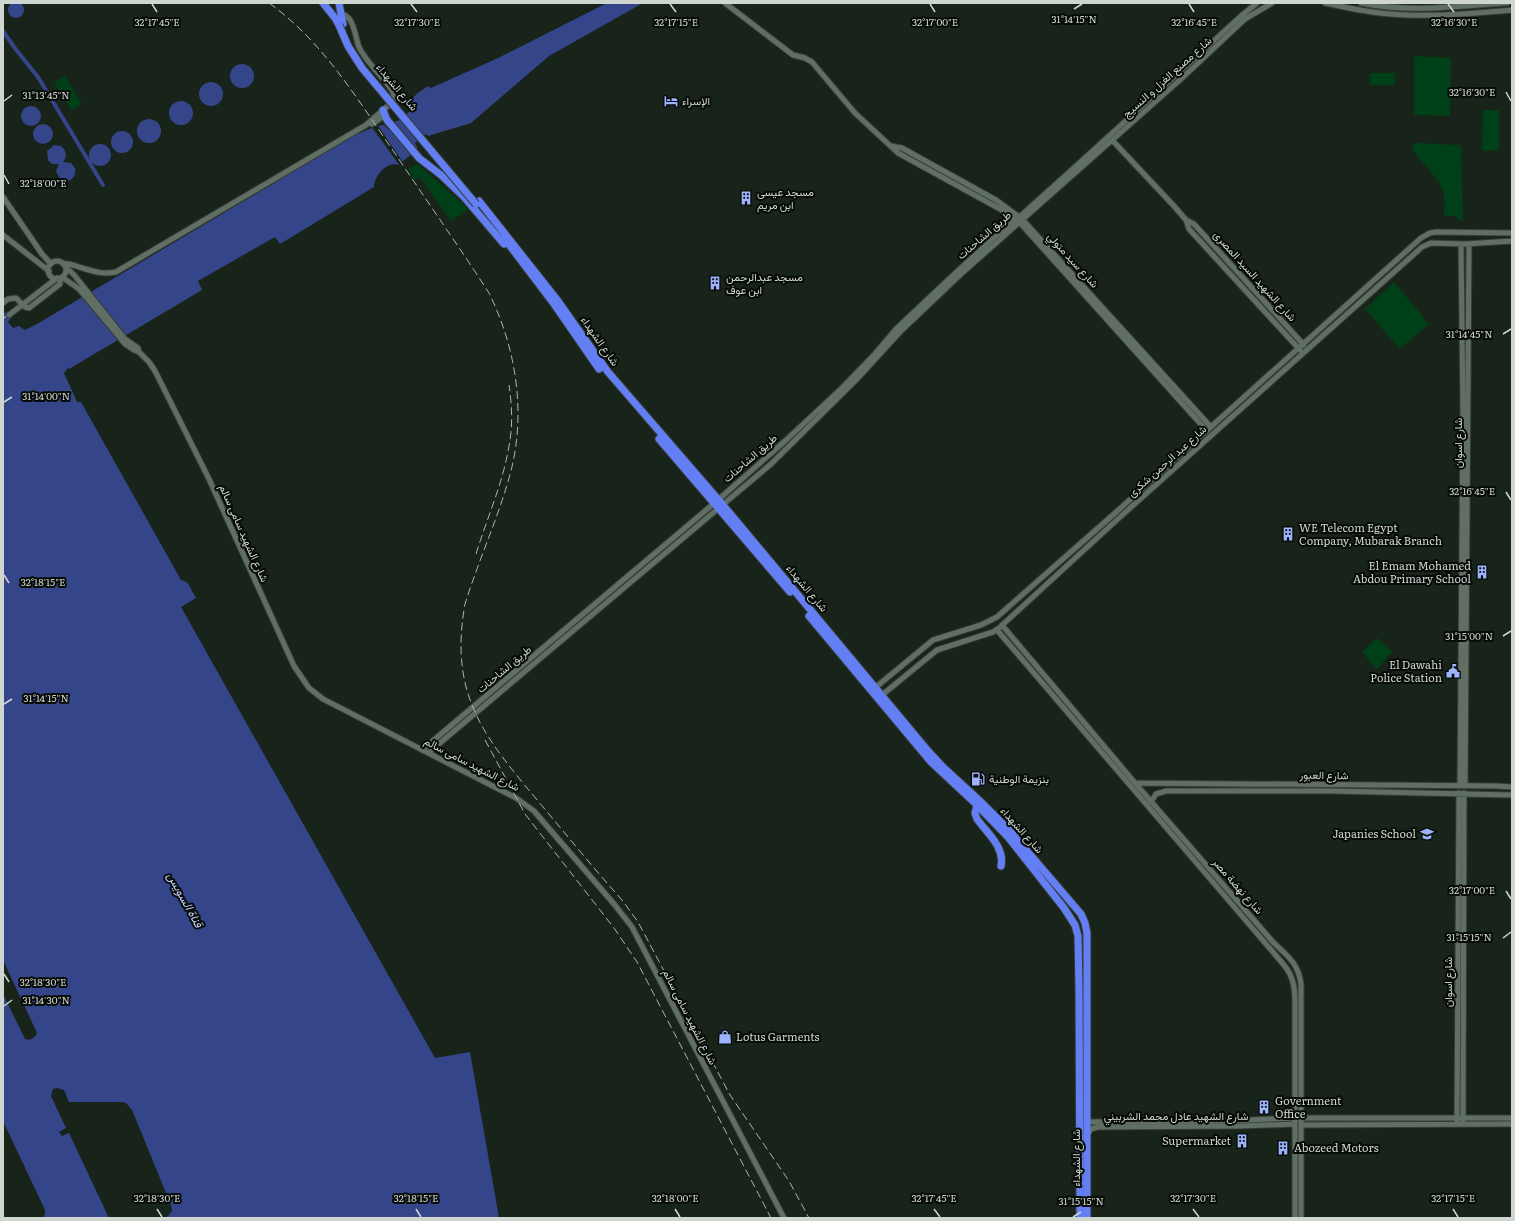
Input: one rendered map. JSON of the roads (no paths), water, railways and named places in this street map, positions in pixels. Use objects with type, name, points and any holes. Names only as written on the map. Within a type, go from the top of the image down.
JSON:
[{"type":"highway","points":[[323,3],[341,25]]},
{"type":"highway","points":[[340,3],[341,25]]},
{"type":"highway","name":"شارع الشهداء","points":[[341,25],[353,47],[366,66],[558,300],[608,372],[931,762],[977,805],[1008,837],[1072,920],[1078,936],[1083,1168],[1080,1218]]},
{"type":"highway","points":[[382,114],[419,158],[452,185],[474,208],[501,241],[515,253]]},
{"type":"highway","name":"شارع الشهداء","points":[[478,202],[554,304],[602,373],[718,504]]},
{"type":"highway","name":"شارع الشهداء","points":[[775,572],[876,687],[935,759],[1002,822],[1081,914],[1087,933],[1087,1136],[1083,1168]]},
{"type":"highway","points":[[977,805],[975,813],[977,818],[1000,850],[1002,858],[1001,866]]},
{"type":"highway","points":[[1064,908],[1069,907],[1071,901]]},
{"type":"highway","points":[[1072,920],[1074,916],[1081,914]]},
{"type":"highway","name":"شارع الشهداء","points":[[1083,1182],[1086,1218]]},
{"type":"street","name":"شارع سيد متولي","points":[[725,3],[793,55],[805,58],[812,62],[855,113],[891,146],[902,148],[996,200],[1019,220],[1209,429]]},
{"type":"street","name":"شارع مصنع الغزل و النسيج","points":[[1077,168],[1241,16],[1257,3]]},
{"type":"street","name":"شارع مصنع الغزل و النسيج","points":[[1077,168],[1112,140],[1181,79],[1244,19],[1272,3]]},
{"type":"street","points":[[1325,3],[1396,15],[1452,15],[1512,10]]},
{"type":"street","points":[[1361,3],[1385,7],[1430,9],[1507,3]]},
{"type":"street","points":[[64,265],[70,264],[97,272],[116,272],[366,125],[371,124],[382,114],[393,102],[393,92],[364,57],[358,45],[349,18],[345,14],[340,14]]},
{"type":"street","name":"شارع الشهيد السيد المصرى","points":[[1112,140],[1174,206],[1186,220],[1190,229],[1302,353]]},
{"type":"street","name":"طريق الشاحنات","points":[[422,750],[618,585],[781,454],[869,367],[900,332],[1019,220],[1077,168]]},
{"type":"street","points":[[3,197],[42,254],[51,264]]},
{"type":"street","name":"طريق الشاحنات","points":[[428,753],[638,577],[842,388],[874,355],[896,329],[991,240],[1019,220]]},
{"type":"street","name":"شارع الشهيد السيد المصرى","points":[[1186,220],[1194,224],[1307,348]]},
{"type":"street","name":"شارع عبد الرحمن شكرى","points":[[876,687],[929,643],[992,620],[1068,555],[1416,242],[1430,233],[1440,232],[1500,234]]},
{"type":"street","points":[[1500,241],[1502,238],[1500,234],[1512,233]]},
{"type":"street","points":[[3,235],[49,271],[52,277],[60,278],[81,287]]},
{"type":"street","name":"شارع عبد الرحمن شكرى","points":[[882,695],[933,652],[949,645],[997,630],[1064,567],[1269,384],[1307,348],[1422,247],[1431,242],[1468,244],[1512,241]]},
{"type":"street","name":"شارع اسوان","points":[[1461,244],[1463,413],[1463,786]]},
{"type":"street","name":"شارع اسوان","points":[[1463,786],[1468,244]]},
{"type":"street","points":[[1402,255],[1404,258],[1410,257]]},
{"type":"street","points":[[51,264],[58,261],[64,265],[73,272],[81,287]]},
{"type":"street","points":[[1393,263],[1396,264],[1398,268]]},
{"type":"street","points":[[49,271],[51,264]]},
{"type":"street","points":[[9,315],[60,278],[65,272],[64,265]]},
{"type":"street","name":"شارع الشهيد سامى سالم","points":[[81,287],[129,348],[139,352],[153,367],[192,446],[298,674],[310,688],[324,699],[529,806],[625,918],[639,940],[784,1218]]},
{"type":"street","points":[[3,303],[8,299],[16,298],[22,305]]},
{"type":"street","points":[[1342,309],[1346,314]]},
{"type":"street","points":[[1264,378],[1269,384]]},
{"type":"street","points":[[785,441],[786,445],[790,446]]},
{"type":"street","points":[[776,449],[779,450],[781,454]]},
{"type":"street","points":[[1068,555],[1070,559],[1073,559]]},
{"type":"street","points":[[1060,562],[1063,563],[1064,567]]},
{"type":"street","points":[[633,573],[634,576],[638,577]]},
{"type":"street","points":[[618,585],[621,586],[623,590]]},
{"type":"street","name":"شارع نهضة مصر","points":[[1002,625],[1151,802],[1273,942],[1292,960],[1297,968],[1300,980],[1295,1118],[1295,1218]]},
{"type":"street","name":"شارع نهضة مصر","points":[[997,630],[1284,965],[1290,974],[1294,987],[1298,1020]]},
{"type":"street","points":[[957,632],[957,637],[960,642]]},
{"type":"street","points":[[946,636],[949,640],[949,645]]},
{"type":"street","points":[[551,642],[551,645],[555,646]]},
{"type":"street","points":[[1015,651],[1020,647]]},
{"type":"street","points":[[885,680],[886,684],[891,688]]},
{"type":"street","name":"شارع العبور","points":[[1135,783],[1512,787]]},
{"type":"street","points":[[1201,784],[1202,791]]},
{"type":"street","points":[[1371,785],[1371,792]]},
{"type":"street","points":[[1495,794],[1498,788],[1496,786]]},
{"type":"street","name":"شارع العبور","points":[[1151,802],[1156,794],[1166,791],[1461,793],[1512,795]]},
{"type":"street","name":"شارع اسوان","points":[[1460,1121],[1461,793]]},
{"type":"street","name":"شارع نهضة مصر","points":[[1298,1031],[1301,1118],[1301,1218]]},
{"type":"street","name":"شارع الشهيد عادل محمد الشربيني","points":[[1087,1136],[1091,1129],[1098,1127],[1223,1123],[1295,1118]]},
{"type":"street","points":[[1301,1118],[1460,1121],[1512,1124]]},
{"type":"street","points":[[1301,1124],[1460,1121],[1512,1118]]},
{"type":"street","name":"شارع الشهيد عادل محمد الشربيني","points":[[1087,1122],[1295,1124]]},
{"type":"street","points":[[1295,1207],[1301,1207]]},
{"type":"water","points":[[13,2],[19,2],[24,7],[22,16],[19,18],[13,18],[8,13],[8,7]]},
{"type":"water","name":"قناة السويس","points":[[607,3],[643,3],[549,56],[471,123],[428,136],[426,134],[415,143],[418,149],[398,165],[390,165],[382,170],[376,178],[374,187],[280,244],[275,237],[198,281],[202,290],[69,369],[68,368],[64,373],[77,402],[81,402],[181,580],[187,582],[196,598],[181,607],[435,1058],[470,1052],[499,1218],[165,1218],[172,1211],[171,1205],[132,1110],[126,1103],[69,1102],[64,1090],[57,1088],[53,1089],[51,1096],[66,1128],[59,1132],[62,1136],[69,1133],[108,1216],[111,1218],[43,1218],[45,1210],[3,1121],[3,994],[25,1039],[32,1039],[37,1033],[3,960],[3,314],[6,312],[11,318],[8,322],[13,328],[19,326],[25,330],[355,135],[384,125],[389,130],[395,125],[394,122],[400,120],[410,111],[408,102],[428,86],[431,88],[498,58]]},
{"type":"water","points":[[237,64],[247,64],[254,71],[254,81],[247,88],[237,88],[230,81],[230,71]]},
{"type":"water","points":[[206,82],[216,82],[223,89],[223,99],[216,106],[206,106],[199,99],[199,89]]},
{"type":"water","points":[[176,101],[186,101],[193,108],[193,118],[186,125],[176,125],[169,118],[169,108]]},
{"type":"water","points":[[31,106],[38,109],[41,116],[38,123],[31,126],[24,123],[21,116],[24,109]]},
{"type":"water","points":[[144,119],[154,119],[161,126],[161,136],[154,143],[144,143],[137,136],[137,126]]},
{"type":"water","points":[[43,124],[50,127],[53,134],[50,141],[43,144],[36,141],[33,134],[36,127]]},
{"type":"water","points":[[122,131],[130,134],[133,142],[130,150],[122,153],[114,150],[111,142],[114,134]]},
{"type":"water","points":[[100,144],[108,147],[111,155],[108,163],[100,166],[92,163],[89,155],[92,147]]},
{"type":"water","points":[[54,145],[61,146],[64,150],[66,156],[63,162],[71,163],[75,168],[75,175],[72,179],[66,181],[60,179],[56,171],[59,164],[52,164],[48,160],[47,151]]},
{"type":"waterway","points":[[3,31],[38,77],[103,185]]},
{"type":"railway","points":[[269,3],[306,35],[322,52],[351,90],[489,293],[506,336],[516,380],[518,403],[518,426],[515,448],[506,488],[465,604],[461,637],[462,666],[467,692],[477,716],[489,738],[505,760],[622,900],[638,922],[730,1095],[789,1181],[809,1218]]},
{"type":"railway","points":[[476,554],[499,487],[506,460],[512,423],[509,385]]},
{"type":"railway","points":[[485,740],[525,814],[614,928],[637,962],[771,1218]]},
{"type":"place","name":"الإسراء","points":[[671,101]]},
{"type":"place","name":"مسجد عيسى ابن مريم","points":[[746,198]]},
{"type":"place","name":"مسجد عبدالرحمن ابن عوف","points":[[715,283]]},
{"type":"place","name":"WE Telecom Egypt Company, Mubarak Branch","points":[[1288,534]]},
{"type":"place","name":"El Emam Mohamed Abdou Primary School","points":[[1482,572]]},
{"type":"place","name":"El Dawahi Police Station","points":[[1453,671]]},
{"type":"place","name":"بنزيمة الوطنية","points":[[978,779]]},
{"type":"place","name":"Japanies School","points":[[1427,834]]},
{"type":"place","name":"Lotus Garments","points":[[725,1037]]},
{"type":"place","name":"Government Office","points":[[1264,1107]]},
{"type":"place","name":"Supermarket","points":[[1242,1141]]},
{"type":"place","name":"Abozeed Motors","points":[[1283,1148]]}]
